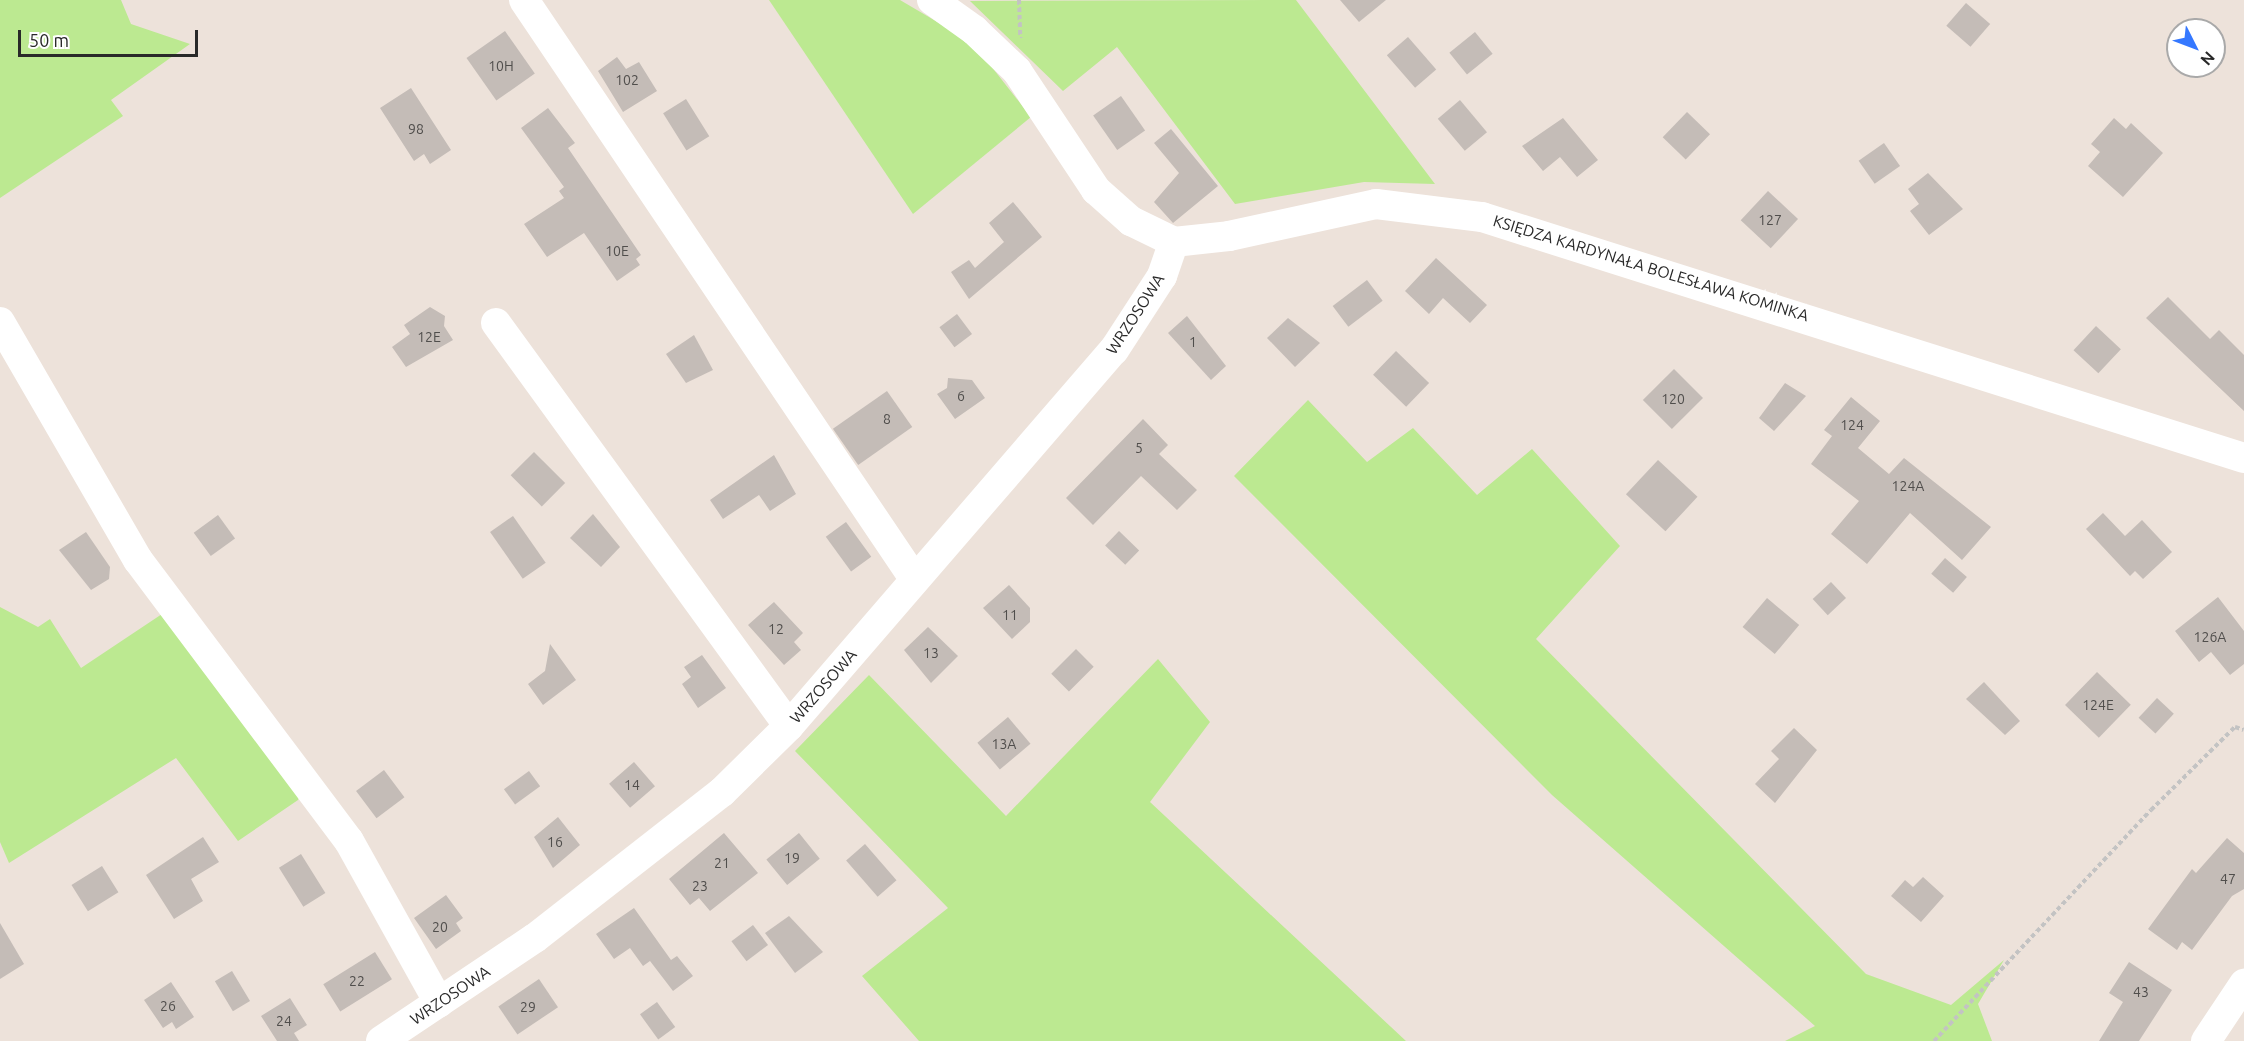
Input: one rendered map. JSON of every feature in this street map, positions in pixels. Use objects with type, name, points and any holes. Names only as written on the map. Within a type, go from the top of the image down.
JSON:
[{"type":"street","points":[[524,0],[915,580]]},
{"type":"street","points":[[932,0],[974,30],[1017,71],[1096,190],[1131,221],[1174,242]]},
{"type":"street","name":"KSIĘDZA KARDYNAŁA BOLESŁAWA KOMINKA","points":[[1174,242],[1229,236],[1376,204],[1482,217],[2244,458]]},
{"type":"street","name":"WRZOSOWA","points":[[381,1041],[535,938],[723,792],[789,726],[1114,350],[1162,276],[1174,242]]},
{"type":"street","points":[[0,322],[138,560],[349,841],[439,1003]]},
{"type":"street","points":[[496,323],[789,726]]},
{"type":"street","points":[[2205,1041],[2244,984]]},
{"type":"path","points":[[1934,1041],[2151,810],[2235,727],[2244,730]]},
{"type":"green space","points":[[0,0],[121,0],[131,24],[190,44],[111,100],[123,116],[0,198]]},
{"type":"green space","points":[[769,0],[900,0],[973,43],[1031,117],[913,214]]},
{"type":"green space","points":[[1296,0],[1435,184],[1364,182],[1235,204],[1117,47],[1063,91],[970,1]]},
{"type":"green space","points":[[1308,400],[1367,462],[1413,428],[1477,495],[1532,449],[1620,546],[1536,639],[1866,974],[1951,1005],[2004,960],[1978,1004],[1992,1041],[1785,1041],[1815,1026],[1552,795],[1234,476]]},
{"type":"green space","points":[[0,607],[38,627],[50,619],[81,668],[168,610],[302,790],[298,800],[238,841],[176,758],[9,863],[0,842]]},
{"type":"green space","points":[[1158,659],[1210,722],[1150,802],[1406,1041],[919,1041],[862,976],[948,908],[795,751],[869,675],[1006,816]]},
{"type":"building","points":[[1340,0],[1386,0],[1359,22]]},
{"type":"building","points":[[1966,3],[1990,24],[1970,47],[1946,26]]},
{"type":"building","points":[[505,31],[535,74],[496,101],[466,58]]},
{"type":"building","points":[[1475,32],[1493,54],[1467,75],[1449,53]]},
{"type":"building","points":[[1408,37],[1436,69],[1415,88],[1387,55]]},
{"type":"building","points":[[617,57],[626,69],[639,62],[657,91],[623,112],[598,71]]},
{"type":"building","points":[[411,88],[451,150],[430,164],[424,154],[414,161],[380,108]]},
{"type":"building","points":[[1121,96],[1145,130],[1117,150],[1093,116]]},
{"type":"building","points":[[686,99],[709,136],[686,151],[663,113]]},
{"type":"building","points":[[1460,100],[1487,132],[1465,151],[1438,119]]},
{"type":"building","points":[[548,108],[575,143],[568,148],[641,255],[636,259],[640,265],[617,281],[584,233],[547,257],[524,224],[564,198],[559,191],[564,187],[521,128]]},
{"type":"building","points":[[1687,112],[1710,134],[1686,159],[1663,137]]},
{"type":"building","points":[[1563,118],[1598,160],[1577,177],[1560,157],[1543,171],[1522,146]]},
{"type":"building","points":[[2114,118],[2126,129],[2131,123],[2163,153],[2123,197],[2088,166],[2100,152],[2091,144]]},
{"type":"building","points":[[1171,129],[1218,186],[1173,223],[1154,202],[1179,173],[1154,143]]},
{"type":"building","points":[[1884,143],[1900,166],[1875,184],[1859,161]]},
{"type":"building","points":[[1928,173],[1963,209],[1929,235],[1910,211],[1919,204],[1908,189]]},
{"type":"building","points":[[1768,191],[1798,219],[1771,248],[1741,220]]},
{"type":"building","points":[[1013,202],[1042,237],[969,299],[951,272],[969,260],[975,268],[1004,242],[989,223]]},
{"type":"building","points":[[1436,258],[1487,305],[1470,323],[1443,298],[1429,314],[1405,291]]},
{"type":"building","points":[[1367,280],[1383,301],[1348,327],[1333,306]]},
{"type":"building","points":[[2168,297],[2210,339],[2219,330],[2244,355],[2244,411],[2146,318]]},
{"type":"building","points":[[430,307],[445,316],[444,326],[453,340],[406,367],[392,347],[410,334],[404,325]]},
{"type":"building","points":[[957,314],[972,334],[954,347],[939,327]]},
{"type":"building","points":[[1187,316],[1226,366],[1211,380],[1168,333]]},
{"type":"building","points":[[1288,318],[1320,343],[1295,367],[1267,338]]},
{"type":"building","points":[[2096,326],[2121,349],[2098,373],[2073,350]]},
{"type":"building","points":[[694,335],[713,370],[686,383],[666,354]]},
{"type":"building","points":[[1396,351],[1429,383],[1406,407],[1373,375]]},
{"type":"building","points":[[1674,369],[1703,398],[1672,429],[1643,400]]},
{"type":"building","points":[[948,378],[972,380],[985,398],[955,419],[937,394],[947,388]]},
{"type":"building","points":[[1785,383],[1806,396],[1774,431],[1759,418]]},
{"type":"building","points":[[887,391],[912,427],[858,465],[833,429]]},
{"type":"building","points":[[1851,397],[1880,421],[1858,448],[1889,474],[1904,458],[1991,527],[1962,560],[1910,513],[1867,564],[1831,534],[1859,501],[1811,464],[1832,436],[1824,430]]},
{"type":"building","points":[[1143,419],[1168,445],[1159,454],[1197,490],[1177,510],[1141,476],[1093,525],[1066,498]]},
{"type":"building","points":[[534,452],[565,483],[542,506],[511,475]]},
{"type":"building","points":[[774,455],[796,494],[770,511],[759,495],[723,519],[710,500]]},
{"type":"building","points":[[1658,460],[1697,497],[1665,531],[1626,494]]},
{"type":"building","points":[[2103,513],[2125,536],[2142,520],[2172,552],[2143,579],[2135,571],[2130,576],[2086,529]]},
{"type":"building","points":[[593,514],[620,547],[601,567],[570,538]]},
{"type":"building","points":[[218,515],[235,538],[211,556],[194,533]]},
{"type":"building","points":[[513,516],[546,563],[523,579],[490,532]]},
{"type":"building","points":[[846,522],[871,557],[851,571],[826,537]]},
{"type":"building","points":[[1119,531],[1139,550],[1125,565],[1105,545]]},
{"type":"building","points":[[86,532],[110,567],[109,579],[91,590],[59,550]]},
{"type":"building","points":[[1945,558],[1967,577],[1953,593],[1931,574]]},
{"type":"building","points":[[1831,582],[1846,598],[1828,615],[1813,599]]},
{"type":"building","points":[[1009,585],[1030,608],[1030,622],[1012,639],[983,608]]},
{"type":"building","points":[[2218,597],[2244,631],[2244,664],[2230,675],[2211,652],[2199,662],[2175,631]]},
{"type":"building","points":[[1767,598],[1799,625],[1775,654],[1743,627]]},
{"type":"building","points":[[774,602],[803,633],[794,642],[801,650],[784,665],[748,625]]},
{"type":"building","points":[[928,627],[958,656],[931,683],[904,650]]},
{"type":"building","points":[[550,644],[576,680],[543,705],[528,684],[545,671]]},
{"type":"building","points":[[1076,649],[1094,667],[1069,691],[1051,674]]},
{"type":"building","points":[[702,655],[726,688],[698,708],[682,684],[691,677],[684,667]]},
{"type":"building","points":[[2097,672],[2131,705],[2099,738],[2065,705]]},
{"type":"building","points":[[1984,682],[2020,721],[2005,735],[1966,699]]},
{"type":"building","points":[[2157,698],[2174,714],[2155,733],[2139,718]]},
{"type":"building","points":[[1008,717],[1030,744],[1000,770],[977,743]]},
{"type":"building","points":[[1794,728],[1817,750],[1775,803],[1755,784],[1779,759],[1771,751]]},
{"type":"building","points":[[634,762],[655,786],[630,808],[609,784]]},
{"type":"building","points":[[384,770],[404,797],[377,818],[356,791]]},
{"type":"building","points":[[529,771],[540,786],[515,805],[504,789]]},
{"type":"building","points":[[558,817],[580,845],[553,868],[534,837]]},
{"type":"building","points":[[724,833],[758,873],[710,911],[699,898],[690,905],[669,879]]},
{"type":"building","points":[[799,833],[820,859],[787,885],[766,859]]},
{"type":"building","points":[[203,837],[219,862],[191,879],[203,901],[174,919],[146,875]]},
{"type":"building","points":[[2227,838],[2244,853],[2244,889],[2232,896],[2192,950],[2182,942],[2177,950],[2148,929],[2192,869],[2196,873]]},
{"type":"building","points":[[865,844],[896,880],[878,897],[846,860]]},
{"type":"building","points":[[301,854],[325,893],[303,907],[279,868]]},
{"type":"building","points":[[102,866],[118,892],[88,911],[71,885]]},
{"type":"building","points":[[1923,877],[1944,896],[1921,922],[1891,896],[1905,880],[1913,887]]},
{"type":"building","points":[[446,895],[463,918],[456,923],[461,931],[436,949],[414,918]]},
{"type":"building","points":[[634,908],[671,960],[677,956],[693,976],[673,991],[650,961],[643,966],[630,948],[614,959],[596,934]]},
{"type":"building","points":[[789,916],[823,952],[795,973],[765,933]]},
{"type":"building","points":[[0,923],[24,964],[0,979]]},
{"type":"building","points":[[753,925],[768,945],[746,961],[731,941]]},
{"type":"building","points":[[375,952],[392,979],[340,1011],[323,984]]},
{"type":"building","points":[[2129,962],[2172,990],[2139,1041],[2099,1041],[2123,1002],[2109,993]]},
{"type":"building","points":[[232,971],[250,1001],[233,1011],[215,981]]},
{"type":"building","points":[[539,979],[558,1007],[517,1035],[498,1006]]},
{"type":"building","points":[[171,982],[194,1017],[176,1029],[172,1022],[163,1028],[144,1000]]},
{"type":"building","points":[[290,998],[307,1025],[294,1033],[299,1041],[277,1041],[261,1016]]},
{"type":"building","points":[[657,1002],[675,1027],[658,1039],[640,1014]]}]
